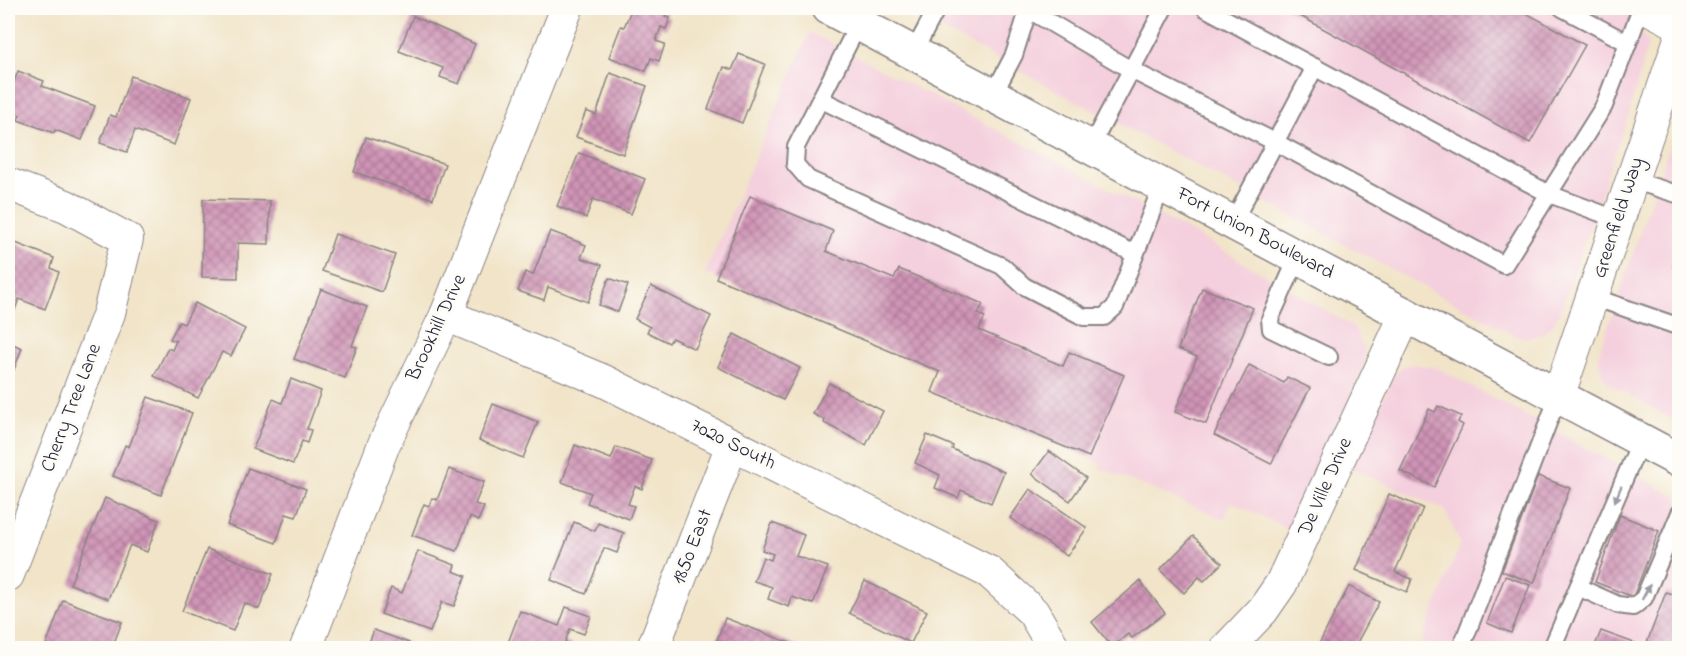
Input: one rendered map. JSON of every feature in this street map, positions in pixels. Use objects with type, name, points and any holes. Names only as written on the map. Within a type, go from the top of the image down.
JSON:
[{"type":"main road","name":"Fort Union Boulevard","points":[[829,8],[1680,461]]},
{"type":"street","name":"Brookhill Drive","points":[[306,648],[384,444],[446,315],[567,8]]},
{"type":"street","points":[[1648,8],[1680,25]]},
{"type":"street","name":"Greenfield Way","points":[[1558,397],[1680,39]]},
{"type":"street","name":"Cherry Tree Lane","points":[[8,184],[66,206],[127,239],[109,313],[8,574]]},
{"type":"street","name":"De Ville Drive","points":[[1229,648],[1263,610],[1281,584],[1406,314]]},
{"type":"street","name":"7020 South","points":[[446,315],[604,381],[988,572],[1012,590],[1033,612],[1054,648]]},
{"type":"street","name":"1850 East","points":[[653,648],[732,445]]},
{"type":"lane","points":[[913,53],[937,8]]},
{"type":"lane","points":[[1091,147],[1164,8]]},
{"type":"lane","points":[[1205,8],[1549,194],[1619,220]]},
{"type":"lane","points":[[1562,8],[1628,43]]},
{"type":"lane","points":[[993,95],[1014,55],[1029,9],[1131,70],[1275,142],[1504,265],[1604,106],[1641,8]]},
{"type":"lane","points":[[859,23],[796,147],[795,164],[808,179],[1002,266],[1024,286],[1084,317],[1104,316],[1114,307],[1162,184]]},
{"type":"lane","points":[[1233,222],[1315,67]]},
{"type":"lane","points":[[820,99],[1135,254]]},
{"type":"lane","points":[[1632,180],[1680,195]]},
{"type":"lane","points":[[1298,257],[1270,320],[1271,329],[1329,357]]},
{"type":"lane","points":[[1593,297],[1680,327]]},
{"type":"lane","points":[[1461,648],[1558,397]]},
{"type":"lane","points":[[1552,648],[1641,440]]},
{"type":"lane","points":[[1578,587],[1618,605],[1633,607],[1644,598],[1680,513]]},
{"type":"shaded area","points":[[902,8],[1615,8],[1634,18],[1648,44],[1629,113],[1560,312],[1554,324],[1540,335],[1527,338],[1516,336]]},
{"type":"shaded area","points":[[810,32],[1193,233],[1354,327],[1364,348],[1365,363],[1290,530],[1232,502],[1224,519],[1100,468],[1101,465],[1089,457],[932,392],[940,372],[705,273]]},
{"type":"shaded area","points":[[1679,118],[1679,423],[1608,383],[1602,375],[1598,356]]},
{"type":"shaded area","points":[[1413,364],[1437,368],[1679,498],[1679,648],[1419,648],[1460,544],[1445,510],[1351,468],[1394,375],[1403,366]]},
{"type":"building","points":[[632,8],[669,8],[665,16],[670,18],[666,29],[661,27],[656,41],[665,44],[659,61],[651,58],[646,71],[609,57],[621,26],[624,27]]},
{"type":"building","points":[[1286,8],[1517,8],[1585,45],[1530,143]]},
{"type":"building","points":[[413,16],[475,44],[459,84],[440,77],[443,68],[399,51]]},
{"type":"building","points":[[739,54],[765,64],[742,123],[708,109],[724,67],[732,70]]},
{"type":"building","points":[[18,71],[44,81],[42,86],[95,106],[82,140],[18,120],[20,115],[8,110],[8,99]]},
{"type":"building","points":[[610,73],[647,86],[623,154],[576,137],[586,111],[596,115]]},
{"type":"building","points":[[131,76],[191,98],[174,145],[135,130],[127,152],[100,143],[110,115],[116,117]]},
{"type":"building","points":[[366,137],[445,164],[433,199],[354,172]]},
{"type":"building","points":[[579,153],[645,179],[631,214],[593,199],[586,218],[557,206]]},
{"type":"building","points":[[750,196],[833,231],[826,251],[894,279],[899,269],[983,304],[978,314],[985,317],[979,330],[1063,366],[1069,352],[1124,375],[1089,457],[932,392],[940,372],[716,278]]},
{"type":"building","points":[[203,199],[270,201],[269,244],[238,243],[238,278],[202,277]]},
{"type":"building","points":[[550,231],[586,245],[581,258],[602,265],[588,302],[548,287],[544,300],[518,291],[525,272],[533,275]]},
{"type":"building","points":[[335,234],[395,255],[382,292],[322,271]]},
{"type":"building","points":[[8,240],[54,258],[51,268],[59,272],[45,309],[19,299],[12,318],[8,316]]},
{"type":"building","points":[[1680,247],[1680,278],[1673,266]]},
{"type":"building","points":[[609,278],[628,285],[618,312],[599,305]]},
{"type":"building","points":[[651,286],[711,316],[695,349],[672,338],[669,343],[647,332],[650,327],[635,319]]},
{"type":"building","points":[[1202,288],[1253,308],[1206,424],[1175,412],[1197,357],[1178,349]]},
{"type":"building","points":[[321,289],[367,307],[352,346],[357,347],[345,378],[294,359]]},
{"type":"building","points":[[195,303],[245,329],[231,356],[222,352],[198,398],[154,376],[168,348],[172,350],[176,341],[170,339],[179,322],[184,324]]},
{"type":"building","points":[[734,334],[800,368],[783,400],[718,367]]},
{"type":"building","points":[[8,342],[22,348],[8,386]]},
{"type":"building","points":[[1249,365],[1284,383],[1287,377],[1310,388],[1271,464],[1214,435]]},
{"type":"building","points":[[291,379],[321,391],[307,429],[311,430],[307,443],[302,441],[293,464],[253,449],[273,399],[282,403]]},
{"type":"building","points":[[829,383],[883,411],[866,445],[824,423],[825,420],[813,414]]},
{"type":"building","points":[[148,397],[192,413],[161,495],[113,476],[125,445],[129,447]]},
{"type":"building","points":[[493,404],[538,422],[523,458],[479,440]]},
{"type":"building","points":[[1438,406],[1461,416],[1458,422],[1463,425],[1434,487],[1400,471],[1429,409],[1435,412]]},
{"type":"building","points":[[927,435],[1004,472],[991,503],[961,490],[958,498],[935,488],[940,475],[915,463]]},
{"type":"building","points":[[575,445],[611,459],[616,447],[652,460],[642,489],[635,486],[628,504],[634,506],[629,519],[587,503],[591,493],[562,482]]},
{"type":"building","points":[[1049,451],[1086,478],[1070,501],[1032,474]]},
{"type":"building","points":[[248,468],[306,489],[296,517],[286,514],[276,543],[227,525]]},
{"type":"building","points":[[449,469],[484,482],[475,504],[484,507],[478,521],[470,517],[457,551],[412,535],[424,504],[429,506],[432,498],[437,500]]},
{"type":"building","points":[[1538,476],[1570,488],[1534,583],[1502,571]]},
{"type":"building","points":[[1030,489],[1087,528],[1067,556],[1010,518]]},
{"type":"building","points":[[1389,494],[1423,508],[1395,572],[1412,579],[1407,592],[1356,570]]},
{"type":"building","points":[[105,498],[159,520],[147,552],[130,545],[108,599],[70,584]]},
{"type":"building","points":[[1620,515],[1659,531],[1633,597],[1595,582]]},
{"type":"building","points":[[574,522],[595,531],[598,523],[624,533],[617,553],[604,548],[586,594],[551,580]]},
{"type":"building","points":[[772,523],[804,535],[796,556],[828,567],[813,604],[792,597],[789,607],[768,599],[772,587],[754,581],[763,557],[771,560],[773,554],[762,550]]},
{"type":"building","points":[[1193,536],[1222,563],[1204,581],[1199,577],[1184,593],[1160,570]]},
{"type":"building","points":[[207,549],[273,574],[259,609],[244,603],[233,631],[182,611]]},
{"type":"building","points":[[418,551],[455,565],[453,571],[466,576],[454,606],[442,602],[430,632],[381,614],[391,588],[402,593]]},
{"type":"building","points":[[1505,576],[1530,585],[1511,633],[1487,623]]},
{"type":"building","points":[[865,581],[927,611],[911,643],[849,613]]},
{"type":"building","points":[[1140,581],[1165,613],[1132,638],[1128,634],[1112,647],[1092,622]]},
{"type":"building","points":[[1349,586],[1379,602],[1354,648],[1317,648]]},
{"type":"building","points":[[1666,592],[1680,597],[1680,648],[1645,648]]},
{"type":"building","points":[[63,600],[122,622],[112,648],[45,648]]},
{"type":"building","points":[[566,607],[591,616],[584,634],[570,629],[565,642],[580,648],[506,648],[520,611],[559,626]]},
{"type":"building","points":[[725,618],[798,646],[797,648],[714,648]]},
{"type":"building","points":[[374,630],[409,643],[407,648],[367,648]]},
{"type":"building","points":[[1601,631],[1637,644],[1636,648],[1594,648]]}]
